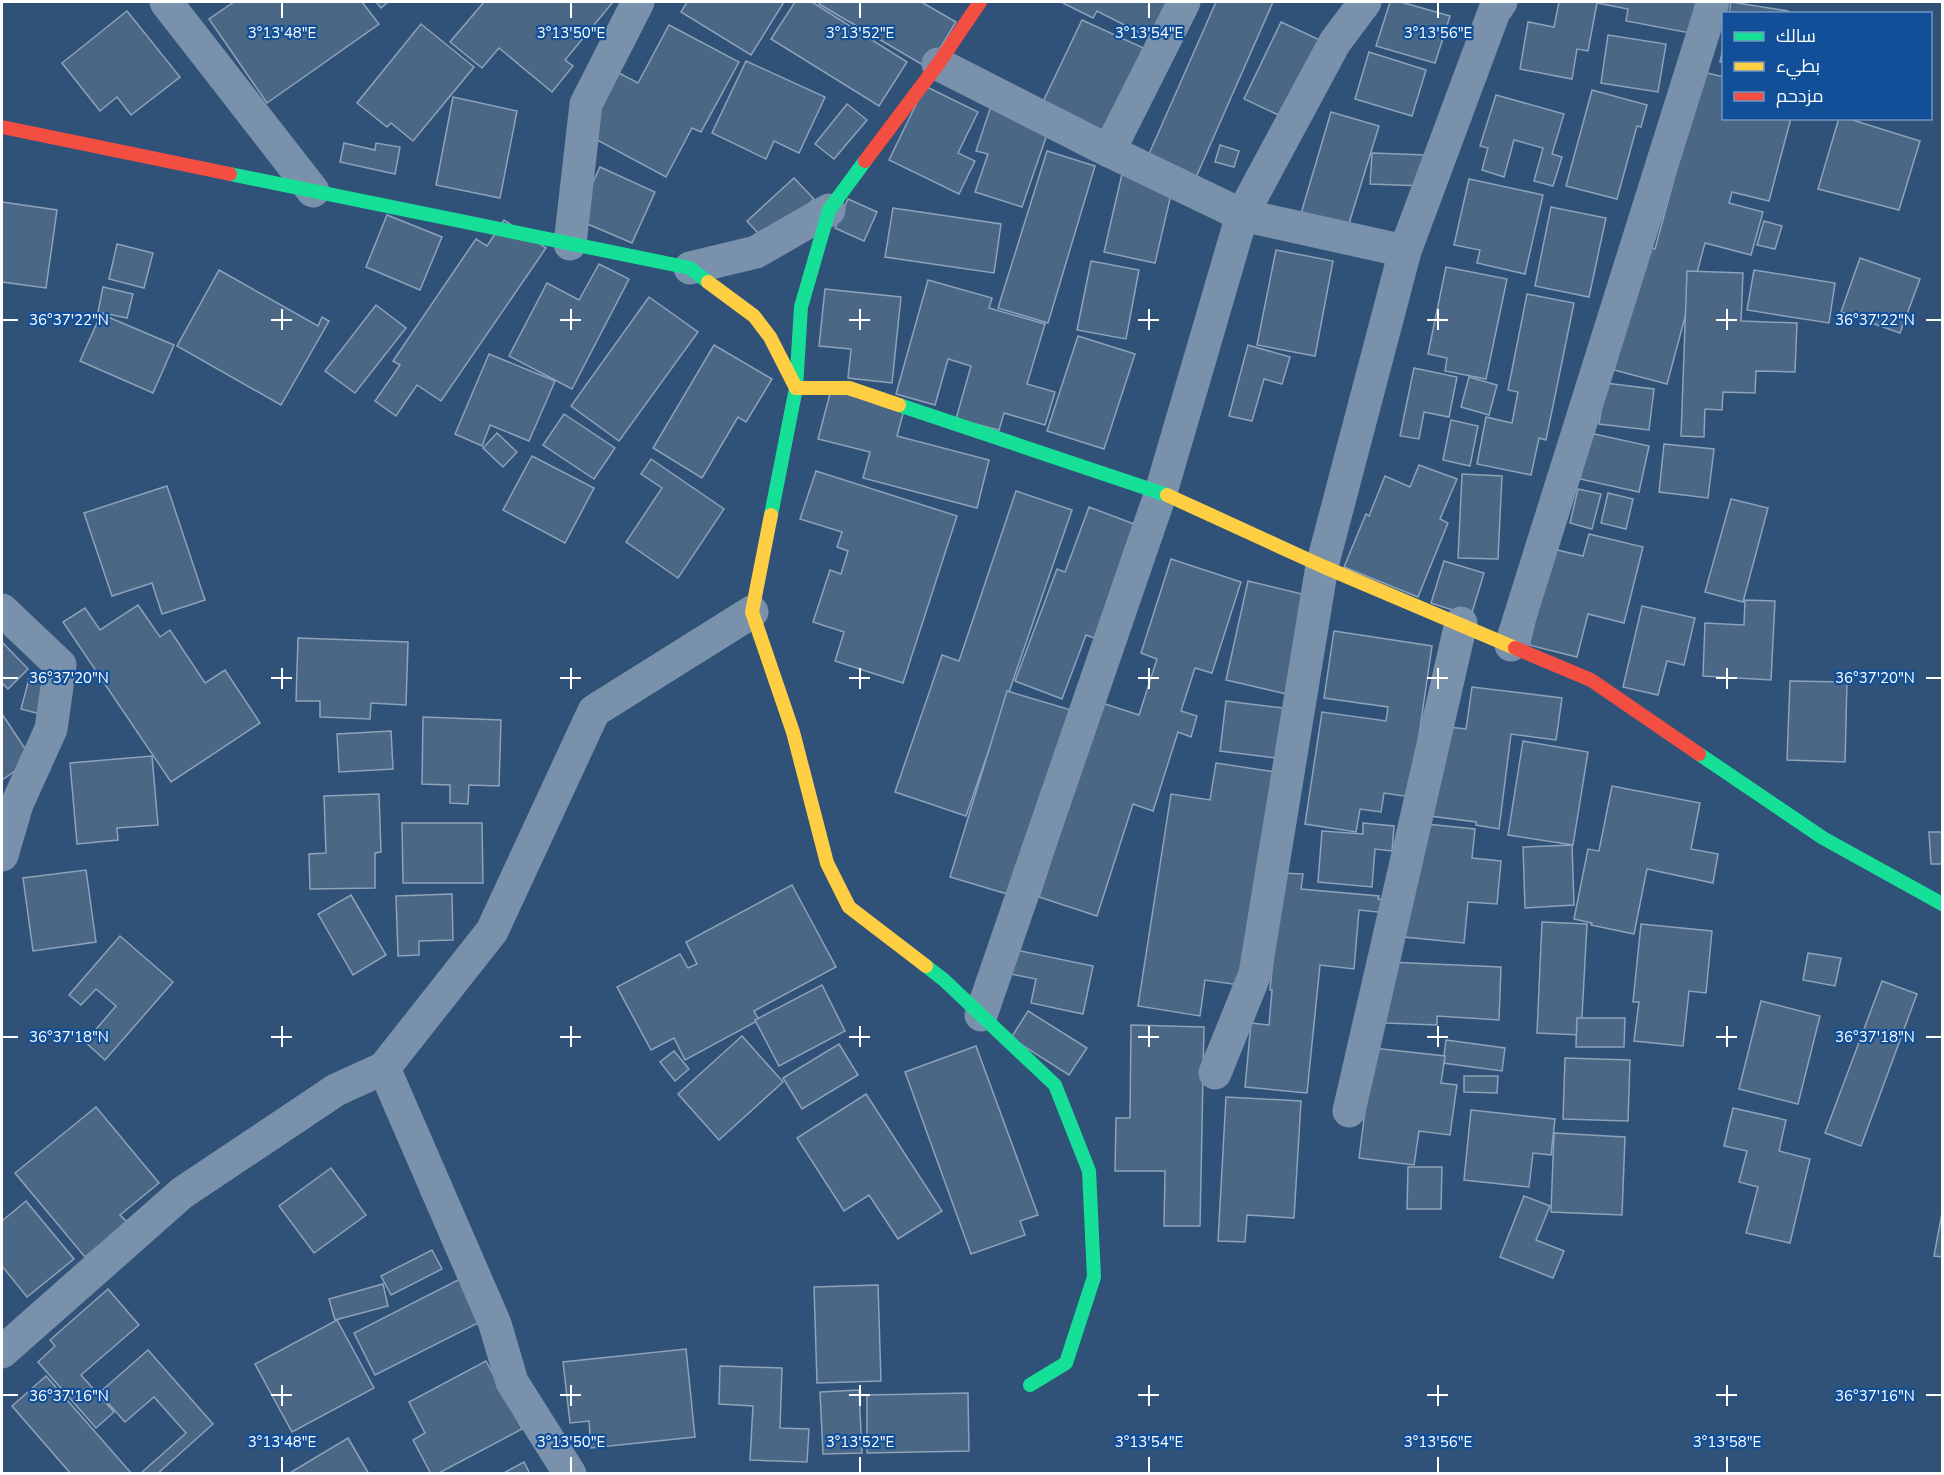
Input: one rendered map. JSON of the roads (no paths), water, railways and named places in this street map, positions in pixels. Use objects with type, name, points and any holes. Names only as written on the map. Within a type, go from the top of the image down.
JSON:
[{"type":"street","points":[[166,2],[313,191]]},
{"type":"street","points":[[570,244],[586,104],[638,2]]},
{"type":"street","points":[[980,2],[938,64],[829,210],[801,307],[796,388],[752,612],[793,732],[826,863],[849,907],[944,980],[1055,1085],[1089,1171],[1094,1276],[1066,1363],[1030,1385]]},
{"type":"street","points":[[1109,151],[1184,2]]},
{"type":"street","points":[[981,1014],[1161,492],[1242,215],[1335,42],[1365,2]]},
{"type":"street","points":[[1215,1073],[1255,974],[1322,566],[1405,251],[1494,12],[1501,2]]},
{"type":"street","points":[[1511,645],[1713,2]]},
{"type":"street","points":[[938,64],[1109,151],[1242,215],[1405,251]]},
{"type":"street","points":[[2,127],[690,268],[756,252],[829,210]]},
{"type":"street","points":[[690,268],[754,315],[770,338],[796,388]]},
{"type":"street","points":[[796,388],[849,388],[1161,492],[1322,566],[1591,680],[1823,838],[1942,904]]},
{"type":"street","points":[[2,610],[60,665],[51,729],[18,804],[2,855]]},
{"type":"street","points":[[2,1352],[182,1193],[336,1090],[384,1068],[492,931],[594,711],[752,612]]},
{"type":"street","points":[[1349,1111],[1461,623]]},
{"type":"street","points":[[384,1068],[495,1324],[512,1382],[570,1473]]}]
